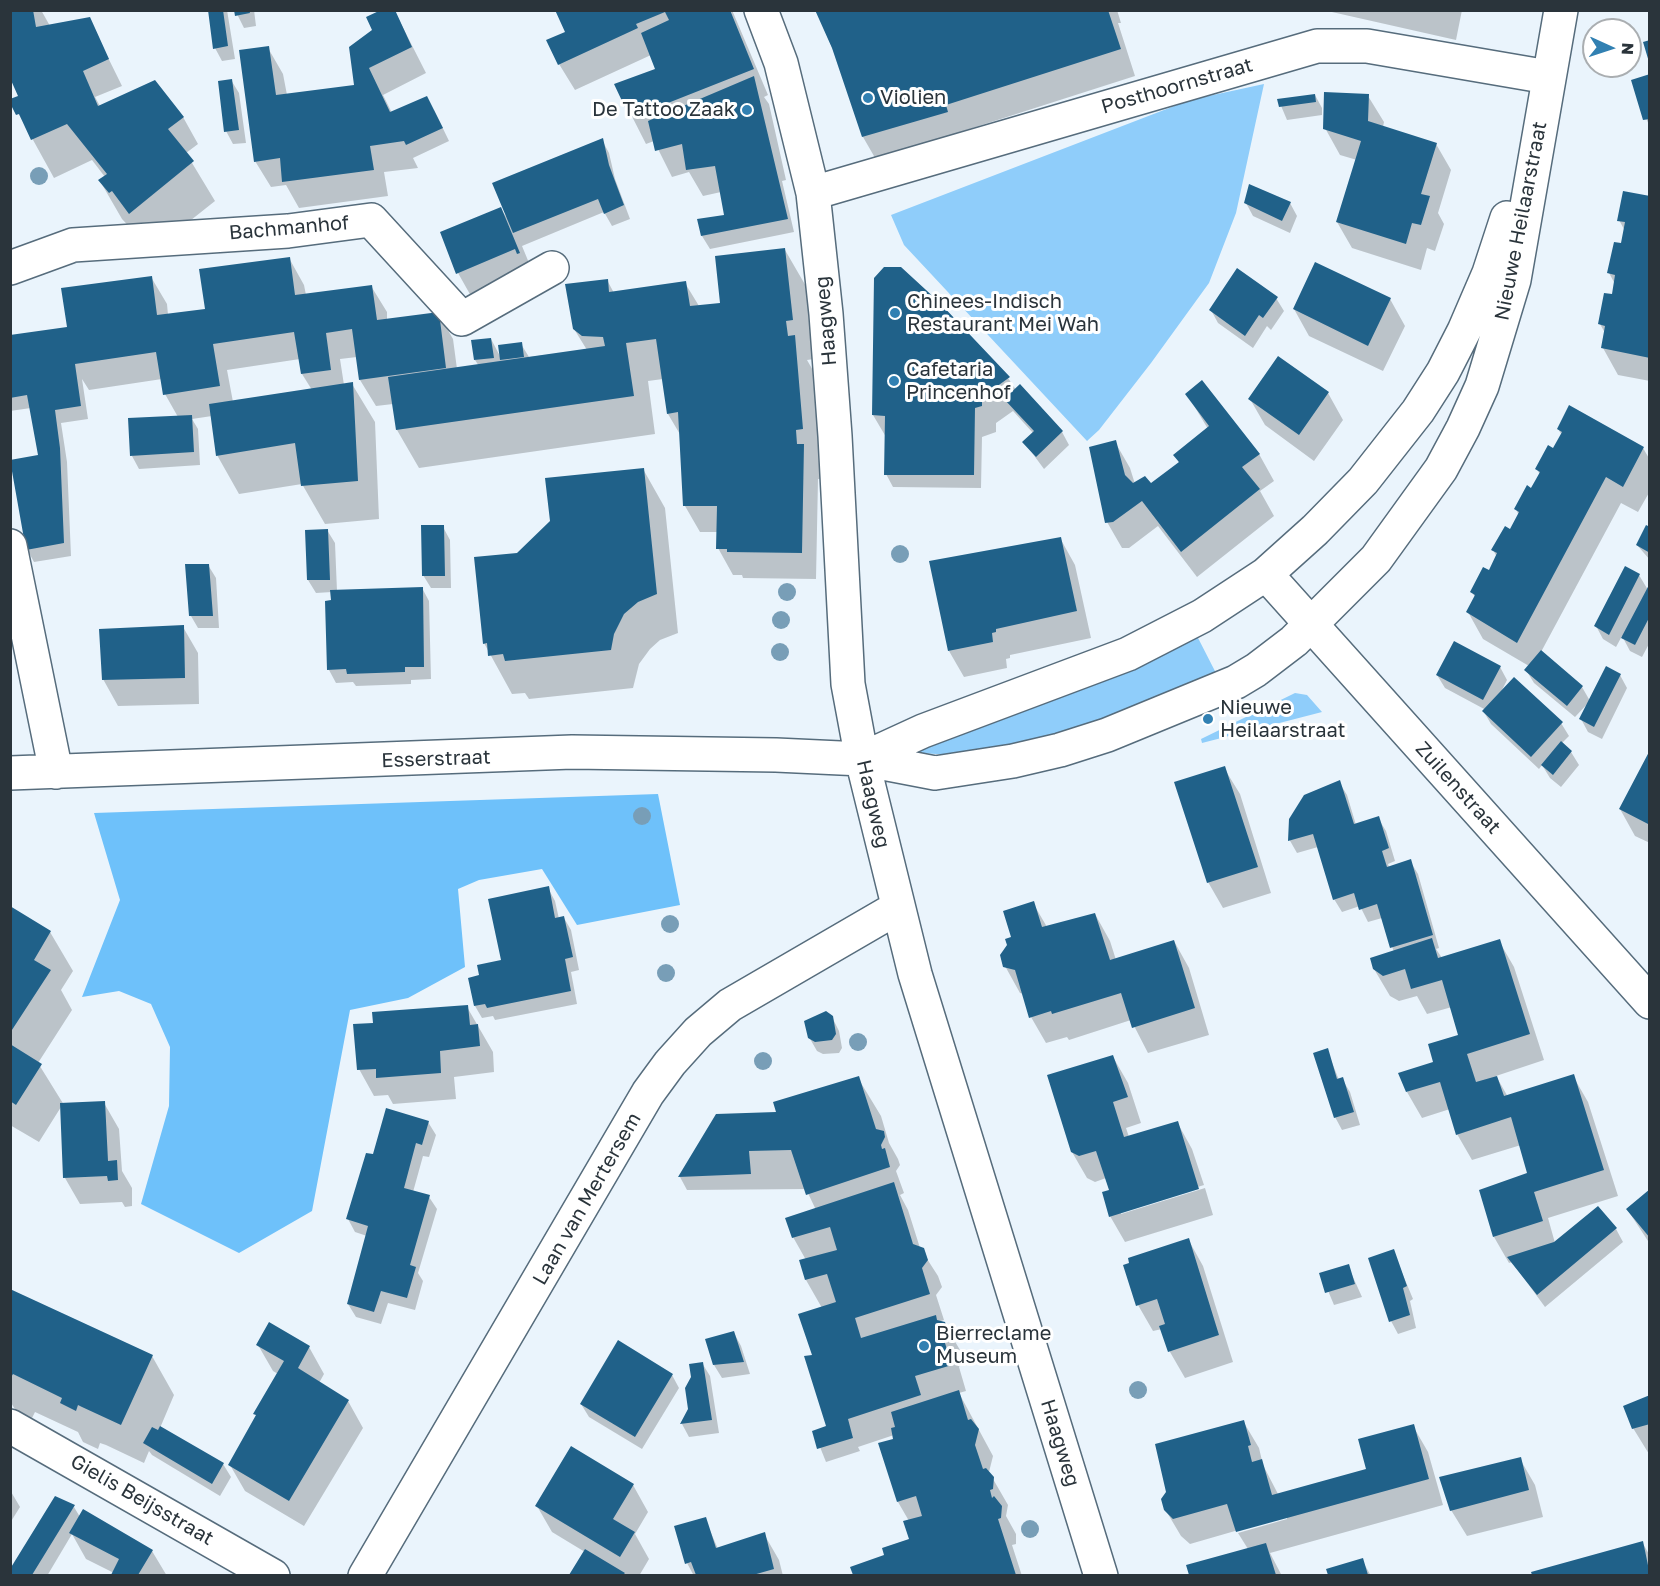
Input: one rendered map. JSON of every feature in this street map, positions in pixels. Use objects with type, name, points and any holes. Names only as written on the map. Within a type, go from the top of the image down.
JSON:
[{"type":"street","name":"Haagweg","points":[[761,10],[781,63],[813,193],[834,425],[849,684],[862,759],[915,974],[1101,1575]]},
{"type":"street","name":"Nieuwe Heilaarstraat","points":[[862,759],[935,774],[1060,750],[1107,735],[1236,682],[1256,670],[1312,624],[1376,559],[1418,505],[1442,469],[1482,386],[1514,280],[1561,10]]},
{"type":"street","name":"Posthoornstraat","points":[[813,193],[1317,46],[1367,46],[1547,83]]},
{"type":"street","name":"Nieuwe Heilaarstraat","points":[[862,759],[923,731],[1128,654],[1202,616],[1266,574],[1315,530],[1363,481],[1418,411],[1443,372],[1489,273],[1547,83]]},
{"type":"street","name":"Bachmanhof","points":[[10,268],[73,245],[288,231],[371,220],[462,319],[552,268]]},
{"type":"street","points":[[10,546],[56,772]]},
{"type":"street","name":"Zuilenstraat","points":[[1266,574],[1643,981]]},
{"type":"street","name":"Esserstraat","points":[[10,773],[572,752],[776,755],[862,759]]},
{"type":"street","name":"Laan van Mertersem","points":[[365,1575],[648,1093],[670,1063],[698,1032],[730,1005],[897,908]]},
{"type":"street","name":"Gielis Beijsstraat","points":[[10,1426],[273,1575]]},
{"type":"shaded area","points":[[1264,84],[1236,213],[1209,283],[1151,363],[1099,430],[1087,441],[904,245],[891,215],[1190,100]]},
{"type":"shaded area","points":[[1197,636],[1218,677],[1067,737],[955,755],[918,753],[917,747]]},
{"type":"shaded area","points":[[1295,693],[1307,695],[1322,712],[1202,743],[1201,739]]},
{"type":"shaded area","points":[[658,794],[680,905],[577,925],[542,869],[479,880],[458,889],[465,967],[408,998],[350,1010],[312,1211],[239,1253],[141,1204],[169,1106],[170,1047],[151,1004],[119,991],[82,997],[120,900],[94,813]]},
{"type":"building","points":[[10,10],[33,10],[36,27],[90,17],[109,59],[83,71],[98,106],[155,80],[184,117],[168,129],[194,161],[129,214],[112,191],[109,193],[98,180],[107,174],[67,124],[31,140],[19,114],[16,115],[10,103],[10,99],[18,96],[10,78]]},
{"type":"building","points":[[208,10],[223,10],[228,46],[213,49]]},
{"type":"building","points":[[234,10],[249,10],[250,13],[235,16]]},
{"type":"building","points":[[381,10],[395,10],[412,47],[369,68],[390,112],[427,96],[443,128],[406,145],[404,141],[370,146],[374,170],[282,182],[280,158],[254,162],[239,50],[269,46],[276,95],[354,85],[349,47],[372,30],[366,17]]},
{"type":"building","points":[[555,10],[730,10],[754,69],[630,118],[614,84],[655,69],[641,33],[669,20],[665,12],[636,24],[638,28],[558,65],[546,40],[565,32]]},
{"type":"building","points":[[815,10],[1108,10],[1121,49],[946,105],[948,112],[862,137],[832,48]]},
{"type":"building","points":[[1650,40],[1650,61],[1649,62],[1643,42]]},
{"type":"building","points":[[1650,74],[1650,119],[1643,120],[1631,80]]},
{"type":"building","points":[[754,76],[788,219],[701,236],[697,219],[724,215],[715,166],[686,170],[682,144],[655,151],[648,121]]},
{"type":"building","points":[[232,79],[239,130],[224,132],[218,81]]},
{"type":"building","points":[[1324,92],[1369,94],[1368,121],[1437,143],[1421,194],[1430,196],[1421,225],[1412,223],[1406,244],[1336,222],[1361,141],[1323,129]]},
{"type":"building","points":[[1315,94],[1316,102],[1279,107],[1277,99]]},
{"type":"building","points":[[603,138],[609,165],[624,205],[604,214],[598,199],[513,233],[492,183]]},
{"type":"building","points":[[1249,184],[1291,202],[1282,221],[1244,203]]},
{"type":"building","points":[[1623,191],[1650,196],[1650,358],[1601,348],[1605,326],[1598,324],[1604,293],[1612,294],[1615,275],[1607,273],[1614,242],[1621,243],[1625,222],[1617,221]]},
{"type":"building","points":[[501,207],[520,253],[517,254],[515,249],[456,274],[440,232]]},
{"type":"building","points":[[785,248],[793,320],[786,321],[788,336],[795,335],[803,429],[796,430],[797,444],[804,444],[802,553],[727,552],[727,549],[716,549],[717,506],[683,506],[678,412],[667,414],[656,339],[626,343],[634,396],[396,430],[388,377],[605,346],[603,337],[582,336],[573,329],[565,284],[608,279],[609,292],[686,281],[690,306],[720,303],[715,256]]},
{"type":"building","points":[[290,257],[295,295],[372,285],[377,320],[439,312],[446,368],[359,380],[352,329],[326,333],[331,370],[301,374],[294,332],[213,344],[220,386],[163,395],[156,352],[75,364],[81,406],[55,410],[60,448],[64,543],[26,550],[10,460],[38,455],[27,395],[10,398],[10,335],[67,327],[61,288],[152,276],[157,315],[205,309],[199,269]]},
{"type":"building","points":[[1315,262],[1391,298],[1368,346],[1293,309]]},
{"type":"building","points":[[884,267],[901,267],[938,301],[1010,377],[982,397],[982,406],[975,408],[974,475],[884,475],[885,416],[872,415],[874,278]]},
{"type":"building","points":[[1237,268],[1278,297],[1263,318],[1259,315],[1245,336],[1209,310]]},
{"type":"building","points":[[491,338],[494,358],[474,360],[471,340]]},
{"type":"building","points":[[522,342],[524,357],[500,360],[498,345]]},
{"type":"building","points":[[1278,356],[1329,392],[1299,435],[1248,399]]},
{"type":"building","points":[[1202,380],[1260,454],[1242,467],[1260,489],[1181,552],[1142,501],[1113,522],[1105,523],[1089,447],[1116,440],[1125,475],[1133,483],[1145,476],[1151,483],[1179,462],[1173,455],[1209,426],[1185,394]]},
{"type":"building","points":[[353,382],[358,481],[301,486],[295,443],[216,456],[209,404]]},
{"type":"building","points":[[1020,384],[1063,431],[1036,457],[1022,442],[1034,431],[1004,399]]},
{"type":"building","points":[[1569,405],[1644,447],[1623,487],[1606,477],[1517,643],[1466,612],[1475,595],[1470,592],[1483,567],[1489,570],[1497,553],[1491,550],[1505,526],[1510,529],[1519,512],[1514,509],[1527,485],[1531,488],[1540,472],[1535,469],[1548,445],[1553,448],[1562,432],[1557,429]]},
{"type":"building","points":[[192,415],[194,452],[130,456],[128,418]]},
{"type":"building","points":[[644,468],[657,594],[638,602],[624,614],[614,634],[611,650],[505,661],[503,654],[488,656],[487,643],[483,644],[474,557],[517,553],[550,521],[545,478]]},
{"type":"building","points":[[421,525],[444,525],[445,576],[422,576]]},
{"type":"building","points":[[1646,525],[1650,527],[1650,553],[1636,545]]},
{"type":"building","points":[[328,529],[330,580],[307,580],[305,530]]},
{"type":"building","points":[[1061,537],[1077,611],[996,629],[996,632],[992,633],[993,642],[948,651],[929,561]]},
{"type":"building","points":[[185,564],[209,564],[213,616],[189,616]]},
{"type":"building","points":[[1625,566],[1640,574],[1609,635],[1594,626]]},
{"type":"building","points":[[1650,583],[1650,616],[1635,645],[1621,638]]},
{"type":"building","points":[[423,587],[424,667],[405,667],[405,672],[347,674],[346,669],[327,670],[325,601],[331,600],[330,590]]},
{"type":"building","points":[[184,625],[185,678],[102,680],[99,629]]},
{"type":"building","points":[[1454,641],[1501,666],[1483,700],[1436,675]]},
{"type":"building","points":[[1541,650],[1583,686],[1567,706],[1524,670]]},
{"type":"building","points":[[1606,666],[1621,674],[1594,727],[1579,719]]},
{"type":"building","points":[[1514,677],[1563,722],[1531,757],[1482,711]]},
{"type":"building","points":[[1561,741],[1572,751],[1553,775],[1541,765]]},
{"type":"building","points":[[1650,750],[1650,825],[1619,809]]},
{"type":"building","points":[[1225,766],[1258,867],[1207,883],[1174,782]]},
{"type":"building","points":[[1340,780],[1354,824],[1379,816],[1389,848],[1382,851],[1387,867],[1411,859],[1433,935],[1390,948],[1377,904],[1359,910],[1354,893],[1333,900],[1313,834],[1288,841],[1289,819],[1304,795]]},
{"type":"building","points":[[549,886],[555,918],[564,916],[573,957],[565,959],[571,991],[487,1008],[485,1004],[474,1006],[468,978],[479,975],[477,965],[501,960],[488,899]]},
{"type":"building","points":[[1034,901],[1042,927],[1095,913],[1110,960],[1174,940],[1195,1008],[1132,1028],[1121,993],[1052,1014],[1051,1011],[1029,1018],[1015,970],[1003,967],[1000,955],[1007,945],[1005,939],[1011,937],[1003,911]]},
{"type":"building","points":[[10,906],[51,931],[34,960],[51,970],[10,1033]]},
{"type":"building","points":[[1432,938],[1438,958],[1500,939],[1530,1034],[1467,1054],[1476,1082],[1497,1076],[1504,1096],[1574,1074],[1604,1170],[1534,1192],[1543,1221],[1493,1237],[1479,1190],[1527,1173],[1511,1117],[1456,1135],[1440,1082],[1406,1092],[1398,1073],[1433,1062],[1428,1044],[1458,1035],[1442,980],[1411,989],[1405,969],[1383,976],[1373,969],[1370,958]]},
{"type":"building","points":[[468,1005],[470,1025],[478,1024],[480,1046],[440,1051],[441,1073],[376,1078],[376,1069],[357,1070],[353,1024],[373,1023],[372,1012]]},
{"type":"building","points":[[826,1011],[833,1016],[836,1034],[832,1040],[815,1042],[808,1038],[804,1021]]},
{"type":"building","points":[[10,1044],[42,1064],[16,1105],[10,1101]]},
{"type":"building","points":[[1328,1048],[1337,1079],[1343,1077],[1354,1112],[1334,1118],[1313,1053]]},
{"type":"building","points":[[1113,1055],[1128,1097],[1113,1102],[1124,1137],[1178,1121],[1199,1189],[1109,1217],[1102,1192],[1109,1190],[1096,1151],[1079,1156],[1071,1152],[1047,1075]]},
{"type":"building","points":[[859,1076],[876,1129],[884,1131],[885,1137],[881,1145],[882,1149],[885,1148],[890,1167],[806,1195],[791,1150],[749,1151],[751,1174],[678,1177],[716,1114],[776,1112],[773,1102]]},
{"type":"building","points":[[105,1101],[108,1161],[117,1160],[118,1180],[108,1181],[107,1176],[63,1178],[60,1103]]},
{"type":"building","points":[[386,1108],[429,1121],[422,1145],[416,1143],[404,1188],[430,1195],[410,1265],[416,1267],[407,1298],[381,1291],[374,1312],[347,1304],[368,1226],[346,1219],[366,1153],[373,1154]]},
{"type":"building","points":[[894,1182],[913,1244],[924,1248],[928,1260],[922,1268],[930,1294],[855,1318],[861,1338],[936,1315],[937,1320],[945,1322],[949,1333],[944,1340],[952,1365],[915,1376],[921,1395],[848,1419],[853,1438],[817,1449],[812,1431],[826,1426],[804,1356],[812,1355],[798,1314],[836,1302],[827,1274],[805,1280],[799,1260],[837,1250],[830,1227],[792,1238],[785,1218]]},
{"type":"building","points":[[1650,1189],[1650,1238],[1626,1209]]},
{"type":"building","points":[[1598,1206],[1617,1228],[1537,1295],[1507,1257],[1554,1242]]},
{"type":"building","points":[[1189,1238],[1219,1335],[1168,1352],[1159,1326],[1165,1324],[1157,1299],[1136,1306],[1123,1265],[1129,1263],[1128,1258]]},
{"type":"building","points":[[1394,1249],[1407,1286],[1403,1288],[1410,1315],[1389,1322],[1368,1258]]},
{"type":"building","points":[[1349,1264],[1355,1284],[1325,1293],[1319,1273]]},
{"type":"building","points":[[10,1289],[153,1355],[121,1425],[78,1405],[76,1411],[60,1403],[62,1398],[13,1374],[10,1379]]},
{"type":"building","points":[[269,1322],[310,1346],[298,1368],[349,1400],[289,1501],[228,1465],[256,1415],[253,1414],[284,1361],[256,1345]]},
{"type":"building","points":[[734,1331],[744,1362],[713,1365],[705,1339]]},
{"type":"building","points":[[618,1340],[673,1374],[635,1437],[580,1404]]},
{"type":"building","points":[[703,1362],[712,1420],[680,1424],[688,1409],[685,1388],[691,1377],[689,1364]]},
{"type":"building","points":[[959,1390],[968,1420],[971,1419],[979,1429],[975,1445],[983,1469],[986,1468],[994,1477],[993,1489],[990,1490],[992,1498],[994,1496],[1002,1506],[1001,1518],[998,1519],[1016,1575],[853,1575],[850,1567],[884,1555],[882,1548],[909,1539],[903,1521],[922,1516],[916,1496],[897,1502],[878,1443],[893,1439],[891,1428],[895,1427],[891,1412]]},
{"type":"building","points":[[1650,1395],[1650,1424],[1632,1429],[1623,1406]]},
{"type":"building","points":[[1244,1420],[1251,1445],[1248,1446],[1252,1462],[1262,1459],[1272,1495],[1366,1469],[1358,1439],[1414,1424],[1429,1479],[1236,1532],[1227,1504],[1173,1519],[1164,1510],[1161,1499],[1166,1492],[1155,1444]]},
{"type":"building","points":[[160,1426],[224,1463],[212,1484],[143,1443],[152,1427],[158,1430]]},
{"type":"building","points":[[571,1446],[634,1484],[613,1519],[635,1532],[620,1557],[535,1506]]},
{"type":"building","points":[[1521,1457],[1529,1490],[1450,1511],[1439,1477]]},
{"type":"building","points":[[55,1496],[75,1505],[32,1575],[10,1575],[10,1569]]},
{"type":"building","points":[[83,1509],[153,1550],[138,1575],[111,1575],[119,1559],[69,1533]]},
{"type":"building","points":[[706,1517],[716,1548],[765,1532],[774,1569],[753,1575],[696,1575],[691,1562],[685,1564],[674,1526]]},
{"type":"building","points":[[1643,1541],[1650,1575],[1532,1575],[1531,1572]]},
{"type":"building","points":[[1266,1543],[1276,1575],[1189,1575],[1186,1565]]},
{"type":"building","points":[[585,1549],[625,1573],[623,1575],[569,1575]]},
{"type":"building","points":[[1363,1558],[1368,1575],[1328,1575],[1326,1569]]},
{"type":"place","name":"Violien","points":[[868,98]]},
{"type":"place","name":"De Tattoo Zaak","points":[[747,110]]},
{"type":"place","name":"Chinees-Indisch Restaurant Mei Wah","points":[[895,313]]},
{"type":"place","name":"Cafetaria Princenhof","points":[[894,381]]},
{"type":"place","name":"Nieuwe Heilaarstraat","points":[[1208,719]]},
{"type":"place","name":"Bierreclame Museum","points":[[924,1346]]}]
